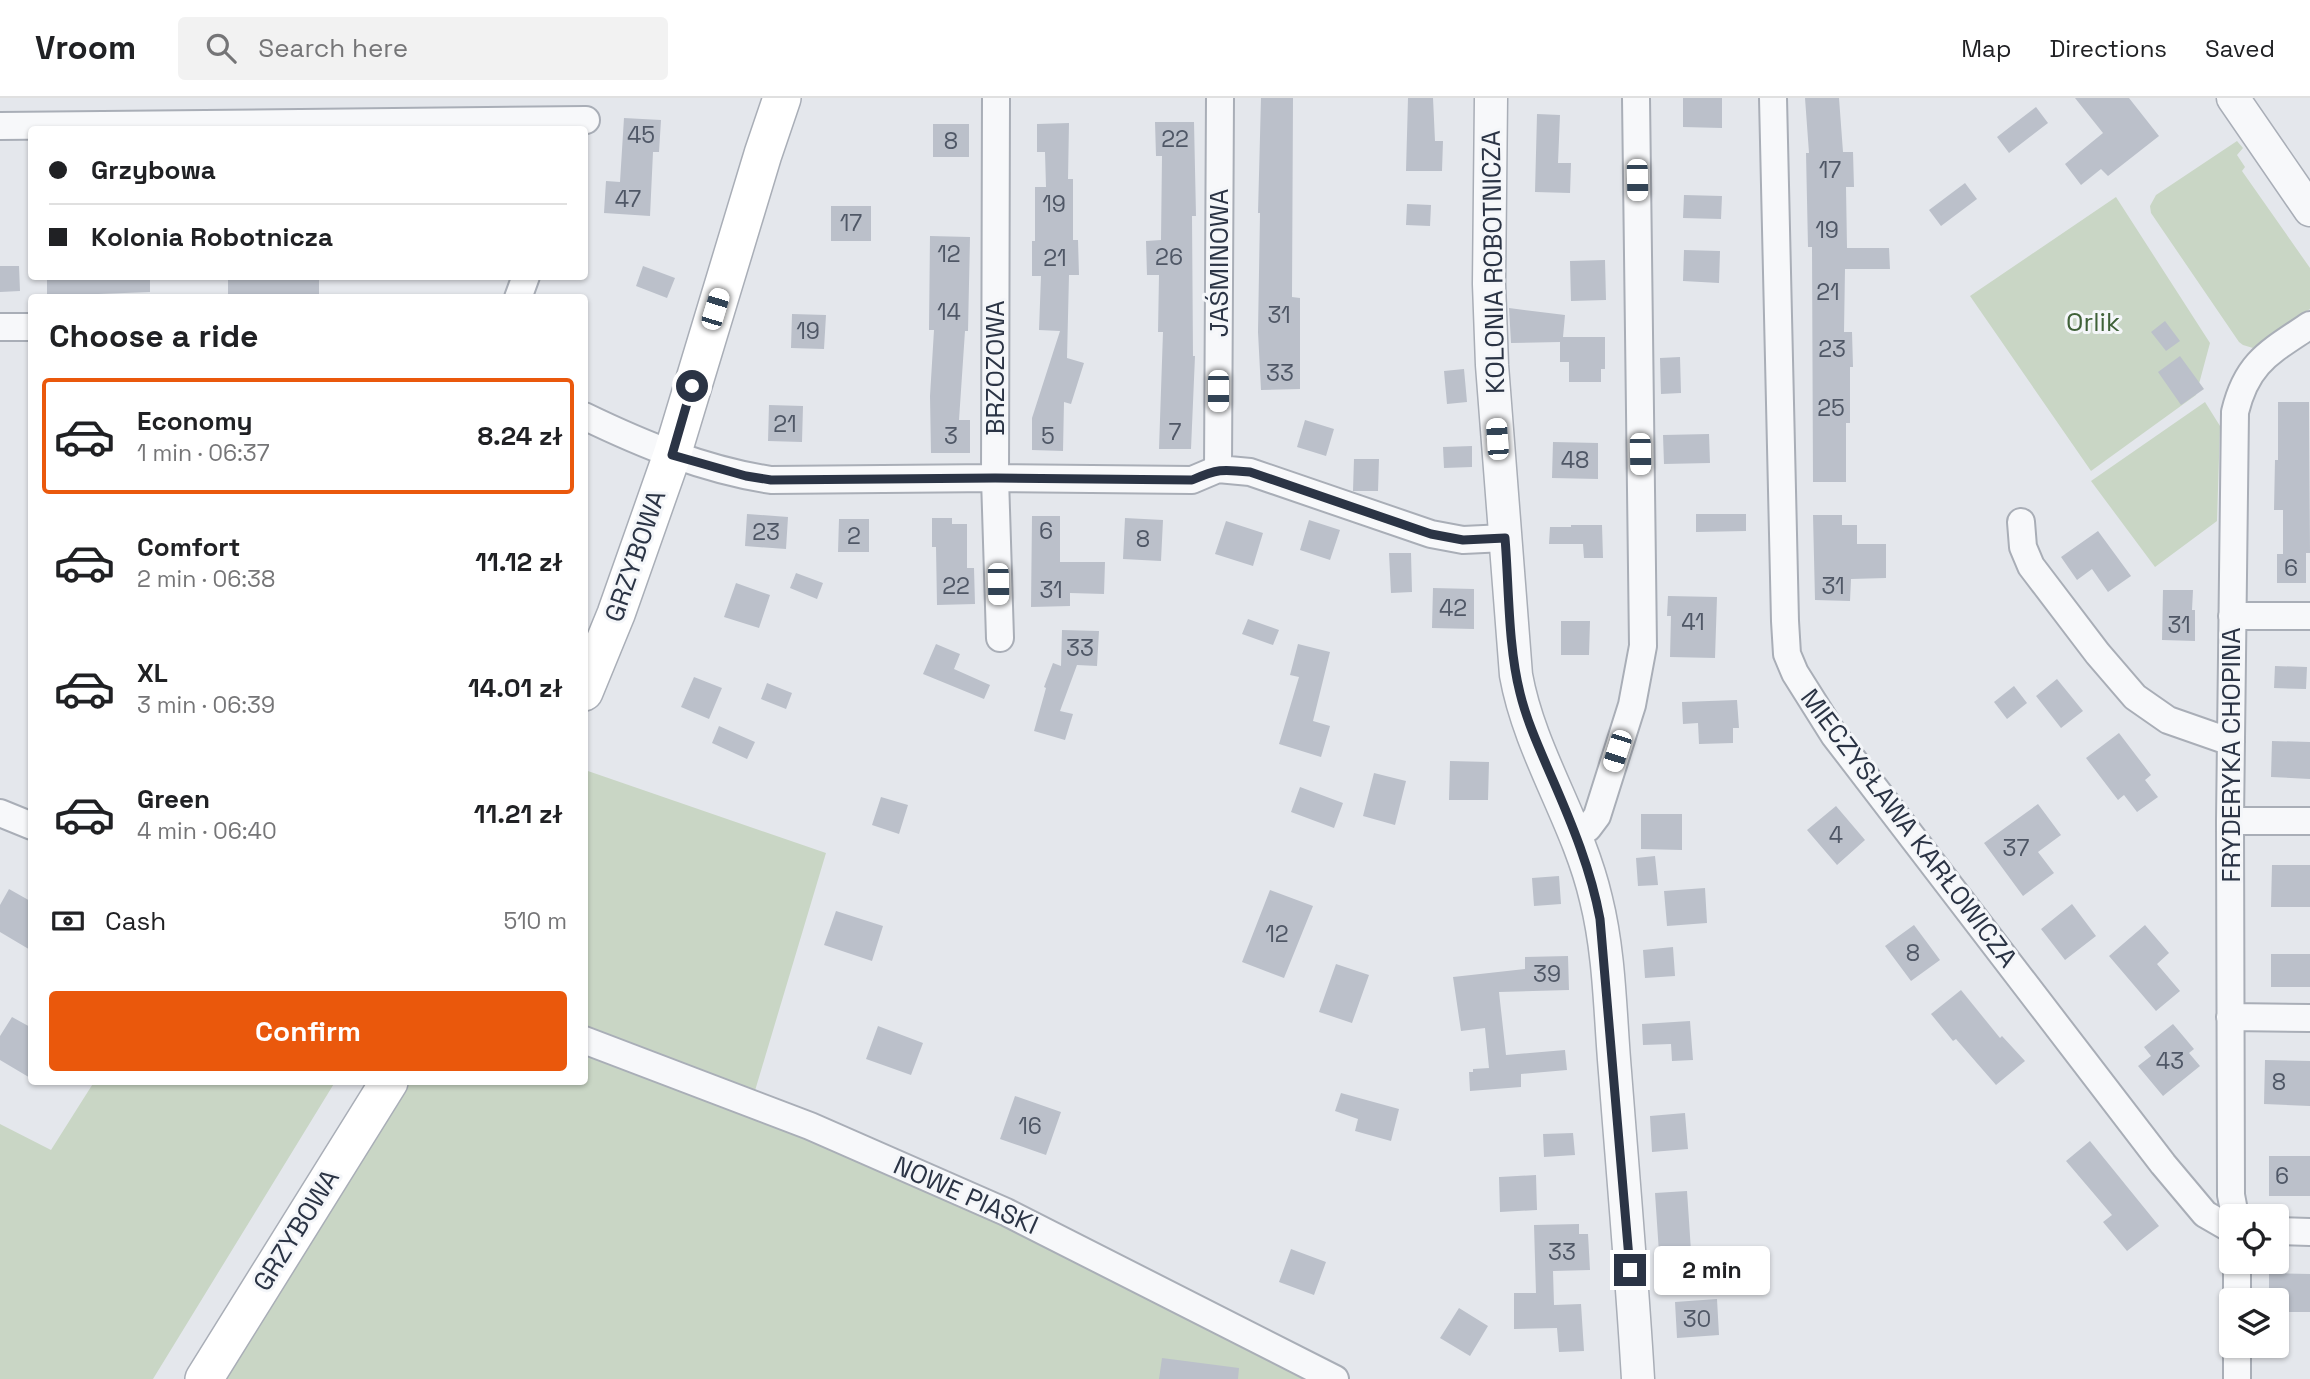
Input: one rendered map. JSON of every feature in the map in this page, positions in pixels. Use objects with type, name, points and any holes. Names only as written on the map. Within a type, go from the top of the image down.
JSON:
[{"type":"main road","name":"GRZYBOWA","points":[[588,681],[616,614],[672,455],[782,98]]},
{"type":"main road","name":"GRZYBOWA","points":[[204,1379],[387,1085]]},
{"type":"street","name":"BRZOZOWA","points":[[996,98],[995,478],[1000,638]]},
{"type":"street","name":"JAŚMINOWA","points":[[1218,469],[1220,98]]},
{"type":"street","name":"KOLONIA ROBOTNICZA","points":[[1491,98],[1489,284],[1492,365],[1511,623],[1520,693],[1533,734],[1576,834],[1597,901],[1605,953],[1638,1379]]},
{"type":"street","points":[[1576,834],[1588,828],[1597,816],[1632,705],[1643,646],[1636,98]]},
{"type":"street","name":"MIECZYSŁAWA KARŁOWICZA","points":[[1773,98],[1787,654],[1795,673],[1834,734],[2163,1164],[2205,1214],[2219,1222]]},
{"type":"street","points":[[2233,98],[2310,210]]},
{"type":"street","points":[[0,126],[588,116]]},
{"type":"street","name":"FRYDERYKA CHOPINA","points":[[2233,1204],[2230,821],[2235,412],[2241,389],[2253,369],[2270,352],[2310,325]]},
{"type":"street","points":[[0,327],[28,327]]},
{"type":"street","points":[[588,418],[672,455],[746,476],[771,480],[1192,480],[1218,469],[1250,472],[1431,534],[1463,540],[1505,538]]},
{"type":"street","points":[[2021,522],[2023,547],[2031,566],[2135,696],[2168,720],[2231,742]]},
{"type":"street","points":[[2232,616],[2310,616]]},
{"type":"street","points":[[0,813],[28,824]]},
{"type":"street","points":[[2230,821],[2310,821]]},
{"type":"street","points":[[2230,1017],[2310,1018]]},
{"type":"street","name":"NOWE PIASKI","points":[[588,1042],[810,1126],[1006,1212],[1335,1379]]},
{"type":"street","points":[[2289,1231],[2310,1232]]},
{"type":"street","points":[[2237,1358],[2238,1379]]},
{"type":"green space","points":[[2237,141],[2243,148],[2237,155],[2245,167],[2242,171],[2310,268],[2310,309],[2253,348],[2239,342],[2151,213],[2150,206],[2156,195]]},
{"type":"green space","name":"Orlik","points":[[2116,197],[2210,343],[2196,395],[2091,471],[1970,296]]},
{"type":"green space","points":[[2205,402],[2220,426],[2217,521],[2155,567],[2091,481]]},
{"type":"green space","points":[[588,771],[826,853],[751,1104],[1335,1379],[204,1379],[387,1085],[588,1085]]},
{"type":"green space","points":[[92,1085],[333,1085],[153,1379],[0,1379],[0,1124],[51,1150]]},
{"type":"building","points":[[1261,98],[1293,98],[1292,297],[1300,298],[1300,389],[1261,390],[1258,213]]},
{"type":"building","points":[[1408,98],[1433,98],[1435,141],[1443,141],[1442,171],[1406,171]]},
{"type":"building","points":[[1683,98],[1722,98],[1722,128],[1683,127]]},
{"type":"building","points":[[1805,98],[1839,98],[1843,152],[1853,152],[1854,187],[1846,187],[1847,248],[1889,248],[1890,269],[1845,269],[1844,332],[1852,332],[1853,367],[1850,367],[1850,423],[1846,423],[1846,482],[1813,482],[1812,247],[1808,247],[1806,153],[1809,153]]},
{"type":"building","points":[[2075,98],[2129,98],[2159,136],[2108,176],[2101,169],[2081,185],[2065,164],[2103,133]]},
{"type":"building","points":[[2036,107],[2048,123],[2009,153],[1997,137]]},
{"type":"building","points":[[1537,114],[1560,115],[1558,163],[1571,163],[1570,193],[1535,192]]},
{"type":"building","points":[[624,118],[661,120],[659,152],[653,152],[650,216],[604,213],[606,181],[620,182]]},
{"type":"building","points":[[1155,122],[1194,122],[1196,216],[1192,216],[1195,356],[1191,449],[1159,449],[1163,332],[1158,332],[1159,275],[1147,275],[1146,241],[1161,240],[1162,156],[1156,156]]},
{"type":"building","points":[[1069,123],[1068,179],[1073,179],[1073,240],[1078,240],[1079,275],[1069,275],[1067,358],[1084,363],[1071,404],[1064,402],[1063,451],[1032,450],[1032,418],[1060,331],[1039,330],[1041,276],[1032,276],[1035,187],[1046,187],[1045,152],[1037,152],[1037,124]]},
{"type":"building","points":[[933,124],[969,124],[969,157],[933,157]]},
{"type":"building","points":[[1965,183],[1977,199],[1941,226],[1929,210]]},
{"type":"building","points":[[1684,195],[1722,196],[1721,219],[1683,218]]},
{"type":"building","points":[[1407,204],[1431,205],[1430,226],[1406,225]]},
{"type":"building","points":[[831,206],[871,206],[871,241],[831,241]]},
{"type":"building","points":[[930,236],[970,237],[968,331],[965,331],[959,420],[970,420],[970,453],[931,453],[930,396],[934,330],[929,330]]},
{"type":"building","points":[[1684,250],[1720,251],[1719,283],[1683,281]]},
{"type":"building","points":[[1605,260],[1606,300],[1571,301],[1570,261]]},
{"type":"building","points":[[0,266],[19,266],[20,291],[0,292]]},
{"type":"building","points":[[643,266],[675,278],[667,298],[636,286]]},
{"type":"building","points":[[47,280],[150,280],[150,292],[47,294]]},
{"type":"building","points":[[228,280],[319,280],[319,294],[228,294]]},
{"type":"building","points":[[1509,308],[1565,315],[1563,337],[1605,337],[1605,369],[1601,369],[1601,382],[1569,382],[1569,362],[1560,362],[1560,342],[1511,343]]},
{"type":"building","points":[[792,314],[826,315],[824,349],[791,348]]},
{"type":"building","points":[[2165,321],[2180,341],[2166,351],[2151,332]]},
{"type":"building","points":[[2180,356],[2204,389],[2181,405],[2158,372]]},
{"type":"building","points":[[1680,357],[1681,393],[1661,394],[1660,358]]},
{"type":"building","points":[[1464,369],[1467,402],[1447,404],[1444,371]]},
{"type":"building","points":[[2278,402],[2309,402],[2310,553],[2306,553],[2306,583],[2277,583],[2277,554],[2283,554],[2283,510],[2274,510],[2275,460],[2278,460]]},
{"type":"building","points":[[769,405],[803,406],[802,442],[768,441]]},
{"type":"building","points":[[1305,420],[1334,429],[1326,456],[1297,447]]},
{"type":"building","points":[[1709,434],[1710,463],[1664,464],[1663,435]]},
{"type":"building","points":[[1553,442],[1598,443],[1598,479],[1552,478]]},
{"type":"building","points":[[1472,446],[1472,467],[1444,468],[1443,447]]},
{"type":"building","points":[[1354,459],[1379,459],[1378,491],[1353,491]]},
{"type":"building","points":[[747,514],[788,517],[786,549],[745,546]]},
{"type":"building","points":[[1696,514],[1746,514],[1746,531],[1696,532]]},
{"type":"building","points":[[1813,515],[1842,515],[1842,525],[1857,525],[1857,544],[1886,544],[1886,578],[1851,579],[1850,601],[1815,600]]},
{"type":"building","points":[[1032,516],[1060,516],[1060,562],[1105,562],[1104,594],[1070,593],[1070,606],[1031,607]]},
{"type":"building","points":[[932,518],[952,518],[952,524],[967,524],[967,568],[974,568],[975,604],[937,605],[936,547],[932,547]]},
{"type":"building","points":[[1125,518],[1163,520],[1161,561],[1123,559]]},
{"type":"building","points":[[839,519],[869,519],[869,552],[838,552]]},
{"type":"building","points":[[1309,520],[1340,530],[1330,560],[1300,550]]},
{"type":"building","points":[[1226,521],[1263,533],[1253,566],[1215,554]]},
{"type":"building","points":[[1602,525],[1603,558],[1584,558],[1583,544],[1549,544],[1550,527]]},
{"type":"building","points":[[2098,531],[2131,576],[2108,592],[2092,569],[2077,580],[2061,557]]},
{"type":"building","points":[[1389,553],[1411,553],[1412,592],[1391,593]]},
{"type":"building","points":[[796,573],[823,583],[817,599],[790,588]]},
{"type":"building","points":[[736,583],[770,595],[759,628],[724,617]]},
{"type":"building","points":[[1433,588],[1474,589],[1474,629],[1432,628]]},
{"type":"building","points":[[2163,590],[2193,590],[2195,641],[2162,640]]},
{"type":"building","points":[[1668,596],[1717,597],[1715,658],[1670,657],[1671,616],[1667,616]]},
{"type":"building","points":[[1248,619],[1279,630],[1273,645],[1242,634]]},
{"type":"building","points":[[1561,621],[1590,621],[1589,655],[1561,655]]},
{"type":"building","points":[[1062,630],[1099,631],[1097,666],[1077,665],[1060,711],[1073,714],[1065,740],[1034,731],[1046,688],[1044,687],[1053,663],[1061,666]]},
{"type":"building","points":[[936,644],[960,654],[954,669],[990,685],[984,699],[923,674]]},
{"type":"building","points":[[1298,644],[1330,652],[1313,721],[1330,726],[1321,757],[1279,744],[1299,677],[1290,675]]},
{"type":"building","points":[[2275,666],[2307,667],[2306,689],[2274,688]]},
{"type":"building","points":[[694,677],[722,688],[709,719],[681,707]]},
{"type":"building","points":[[2057,679],[2083,711],[2061,728],[2036,696]]},
{"type":"building","points":[[767,683],[792,693],[786,709],[761,699]]},
{"type":"building","points":[[2014,686],[2027,703],[2007,719],[1994,702]]},
{"type":"building","points":[[1737,700],[1739,728],[1733,728],[1733,743],[1699,744],[1698,723],[1683,724],[1682,702]]},
{"type":"building","points":[[719,726],[755,742],[747,759],[712,743]]},
{"type":"building","points":[[2119,733],[2151,775],[2145,780],[2158,797],[2137,812],[2124,795],[2118,800],[2086,758]]},
{"type":"building","points":[[2272,741],[2310,742],[2310,779],[2271,777]]},
{"type":"building","points":[[1450,761],[1489,762],[1488,800],[1449,800]]},
{"type":"building","points":[[1374,773],[1406,781],[1395,825],[1363,816]]},
{"type":"building","points":[[1300,787],[1343,803],[1334,828],[1291,812]]},
{"type":"building","points":[[881,797],[908,805],[899,834],[872,825]]},
{"type":"building","points":[[2038,804],[2061,835],[2038,852],[2054,873],[2023,896],[1984,843]]},
{"type":"building","points":[[1836,806],[1865,840],[1837,865],[1807,830]]},
{"type":"building","points":[[1641,814],[1682,814],[1682,850],[1641,849]]},
{"type":"building","points":[[1655,856],[1658,885],[1638,886],[1636,858]]},
{"type":"building","points":[[2272,865],[2310,865],[2310,907],[2271,907]]},
{"type":"building","points":[[1559,876],[1561,904],[1534,906],[1532,878]]},
{"type":"building","points":[[1705,888],[1707,923],[1667,926],[1664,891]]},
{"type":"building","points":[[9,889],[28,900],[28,949],[0,932],[0,905]]},
{"type":"building","points":[[1270,890],[1313,906],[1284,978],[1242,962]]},
{"type":"building","points":[[2072,904],[2096,936],[2065,960],[2041,929]]},
{"type":"building","points":[[836,911],[883,926],[872,961],[824,945]]},
{"type":"building","points":[[1914,925],[1940,960],[1911,981],[1885,946]]},
{"type":"building","points":[[2145,925],[2169,953],[2157,964],[2180,991],[2156,1011],[2109,956]]},
{"type":"building","points":[[1673,947],[1675,976],[1645,978],[1643,950]]},
{"type":"building","points":[[2271,954],[2310,954],[2310,987],[2271,987]]},
{"type":"building","points":[[1568,956],[1569,990],[1499,992],[1506,1055],[1565,1050],[1567,1070],[1521,1074],[1521,1087],[1470,1091],[1469,1072],[1473,1072],[1473,1069],[1489,1068],[1485,1028],[1461,1031],[1453,977],[1525,969],[1525,957]]},
{"type":"building","points":[[1336,964],[1369,975],[1352,1023],[1319,1012]]},
{"type":"building","points":[[1961,990],[2000,1038],[2002,1036],[2025,1061],[1996,1085],[1931,1014]]},
{"type":"building","points":[[12,1017],[28,1026],[28,1077],[0,1060],[0,1036]]},
{"type":"building","points":[[1690,1021],[1693,1060],[1672,1061],[1671,1044],[1643,1045],[1642,1024]]},
{"type":"building","points":[[2173,1024],[2194,1049],[2189,1053],[2200,1066],[2163,1096],[2138,1066],[2151,1056],[2144,1047]]},
{"type":"building","points":[[878,1026],[923,1043],[911,1075],[866,1059]]},
{"type":"building","points":[[2265,1060],[2310,1061],[2310,1106],[2264,1104]]},
{"type":"building","points":[[1341,1093],[1399,1109],[1391,1141],[1355,1131],[1358,1119],[1335,1111]]},
{"type":"building","points":[[1015,1096],[1061,1112],[1046,1155],[1000,1139]]},
{"type":"building","points":[[1685,1113],[1688,1149],[1652,1152],[1650,1116]]},
{"type":"building","points":[[1573,1133],[1575,1155],[1544,1157],[1543,1134]]},
{"type":"building","points":[[2090,1141],[2159,1226],[2127,1251],[2103,1222],[2112,1215],[2066,1161]]},
{"type":"building","points":[[2269,1156],[2310,1156],[2310,1196],[2269,1196]]},
{"type":"building","points":[[1536,1175],[1537,1210],[1500,1212],[1499,1177]]},
{"type":"building","points":[[1687,1191],[1691,1251],[1659,1253],[1655,1193]]},
{"type":"building","points":[[1579,1224],[1579,1234],[1588,1234],[1590,1270],[1553,1271],[1554,1305],[1581,1304],[1584,1351],[1559,1352],[1557,1328],[1514,1329],[1514,1293],[1536,1293],[1534,1225]]},
{"type":"building","points":[[1291,1249],[1326,1262],[1314,1295],[1279,1282]]},
{"type":"building","points":[[1753,1249],[1753,1281],[1726,1281],[1726,1250]]},
{"type":"building","points":[[2269,1274],[2310,1274],[2310,1312],[2289,1312],[2289,1288],[2269,1288]]},
{"type":"building","points":[[1717,1299],[1719,1335],[1677,1338],[1675,1302]]},
{"type":"building","points":[[1459,1308],[1488,1326],[1470,1356],[1440,1338]]},
{"type":"building","points":[[1162,1358],[1239,1368],[1238,1379],[1159,1379]]},
{"type":"route","points":[[692,386],[672,455],[746,476],[771,480],[1192,480],[1218,469],[1234,470],[1250,472],[1431,534],[1463,540],[1505,538],[1516,675],[1520,693],[1533,734],[1576,834],[1597,901],[1605,953],[1630,1270]]}]
